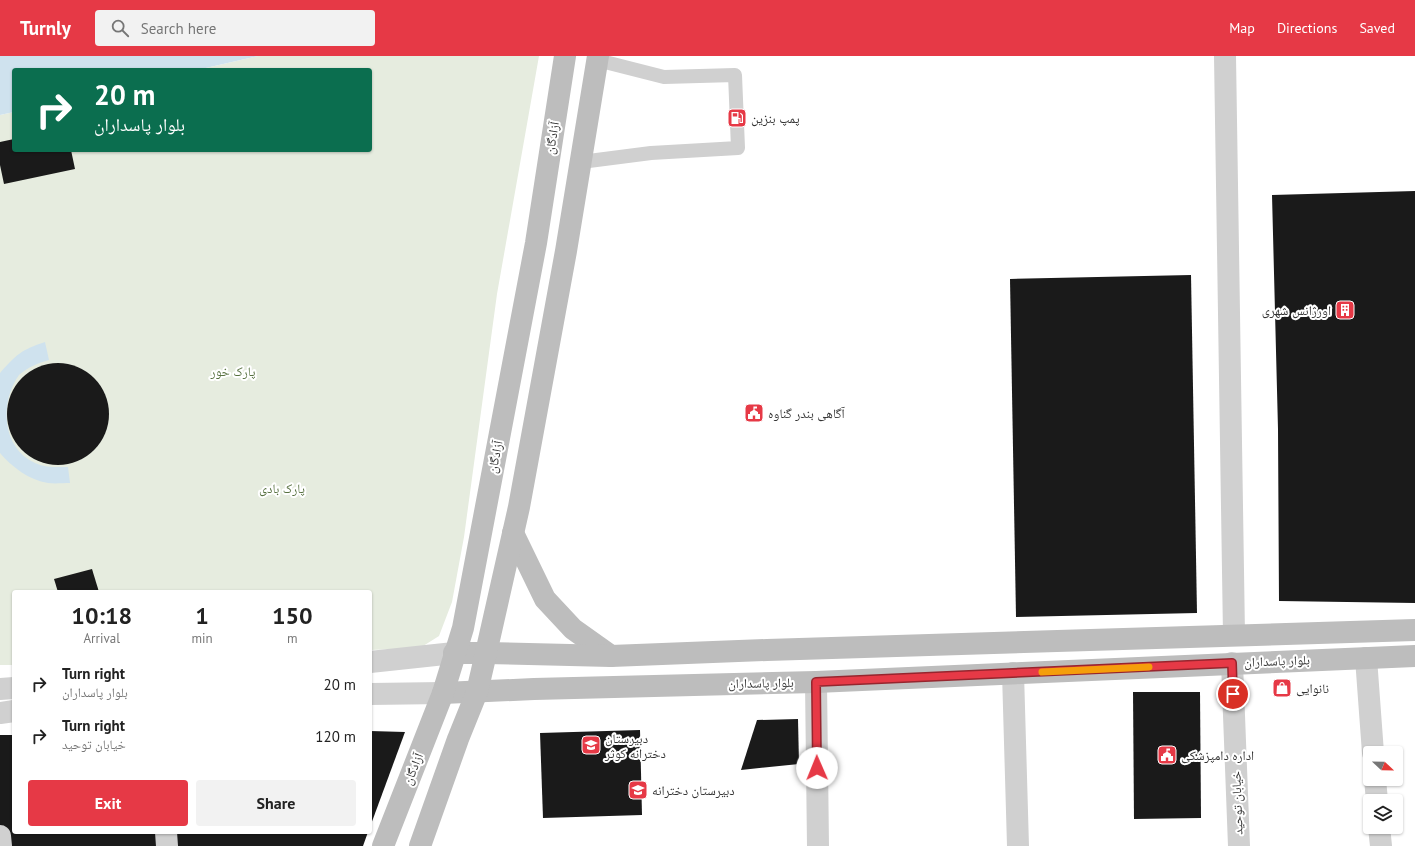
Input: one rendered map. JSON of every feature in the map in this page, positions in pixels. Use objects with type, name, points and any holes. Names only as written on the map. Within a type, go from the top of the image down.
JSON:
[{"type":"main road","name":"آزادگان","points":[[383,846],[443,693],[454,653],[463,628],[536,243],[565,56]]},
{"type":"main road","points":[[420,846],[458,739],[477,692],[486,653],[513,533],[566,251],[598,58]]},
{"type":"main road","points":[[513,533],[545,599],[573,629],[611,656]]},
{"type":"main road","name":"بلوار پاسداران","points":[[454,653],[611,656],[1415,630]]},
{"type":"main road","points":[[767,650],[769,683]]},
{"type":"main road","name":"بلوار پاسداران","points":[[443,693],[534,689],[816,682],[1415,656]]},
{"type":"street","points":[[1225,56],[1234,635]]},
{"type":"street","points":[[372,662],[454,653]]},
{"type":"street","points":[[1366,658],[1372,746]]},
{"type":"street","name":"خیابان توحید","points":[[1232,663],[1239,846]]},
{"type":"street","points":[[1013,673],[1018,846]]},
{"type":"street","points":[[816,682],[818,846]]},
{"type":"street","points":[[0,689],[12,688]]},
{"type":"street","points":[[372,694],[443,693]]},
{"type":"street","points":[[0,713],[12,711]]},
{"type":"street","points":[[166,834],[167,846]]},
{"type":"street","points":[[1380,834],[1381,846]]},
{"type":"street","points":[[0,836],[1,846]]},
{"type":"lane","points":[[581,162],[651,153],[738,148],[735,75],[664,77],[598,58]]},
{"type":"green space","name":"پارک خور","points":[[258,56],[539,56],[497,294],[464,537],[452,602],[439,636],[420,648],[372,650],[372,590],[12,590],[12,665],[0,665],[0,115],[12,112],[12,152],[372,152],[372,68],[206,68]]},
{"type":"water","points":[[0,56],[258,56],[206,68],[12,68],[12,112],[0,115]]},
{"type":"water","points":[[45,342],[49,360],[33,366],[19,375],[9,398],[7,423],[15,447],[24,456],[43,466],[68,467],[70,483],[48,483],[34,479],[15,468],[0,453],[0,373],[20,353]]},
{"type":"water","points":[[60,387],[70,389],[78,395],[84,403],[86,413],[84,423],[78,431],[70,437],[60,439],[50,437],[42,431],[36,423],[34,413],[36,403],[42,395],[50,389]]},
{"type":"building","points":[[12,139],[12,152],[71,152],[75,169],[4,184],[0,165],[0,142]]},
{"type":"building","points":[[1415,191],[1415,603],[1279,601],[1278,429],[1272,195]]},
{"type":"building","points":[[1191,275],[1197,613],[1016,617],[1010,279]]},
{"type":"building","points":[[58,363],[78,367],[86,371],[94,378],[101,386],[105,394],[109,414],[105,434],[101,442],[94,450],[86,457],[78,461],[58,465],[38,461],[30,457],[22,450],[15,442],[11,434],[7,414],[11,394],[15,386],[22,378],[30,371],[38,367]]},
{"type":"building","points":[[92,569],[98,590],[57,590],[54,579]]},
{"type":"building","name":"اداره دامپزشکی","points":[[1133,692],[1200,692],[1201,818],[1134,819]]},
{"type":"building","points":[[798,719],[799,764],[741,770],[757,720]]},
{"type":"building","points":[[640,730],[642,815],[543,818],[540,733]]},
{"type":"building","points":[[372,731],[405,732],[372,822]]},
{"type":"building","points":[[0,735],[12,735],[12,834],[367,834],[363,846],[0,846]]},
{"type":"slow traffic","points":[[1042,672],[1149,667]]},
{"type":"place","name":"پمپ بنزین","points":[[737,118]]},
{"type":"place","name":"اورژانس شهری","points":[[1345,310]]},
{"type":"place","name":"آگاهی بندر گناوه","points":[[754,413]]},
{"type":"place","name":"نانوایی","points":[[1282,688]]},
{"type":"place","name":"دبیرستان دخترانه کوثر","points":[[591,745]]},
{"type":"place","name":"اداره دامپزشکی","points":[[1167,755]]},
{"type":"place","name":"دبیرستان دخترانه","points":[[638,790]]},
{"type":"route","points":[[817,768],[816,682],[1232,663],[1233,694]]},
{"type":"park label","name":"پارک بادی","points":[[282,488]]}]
